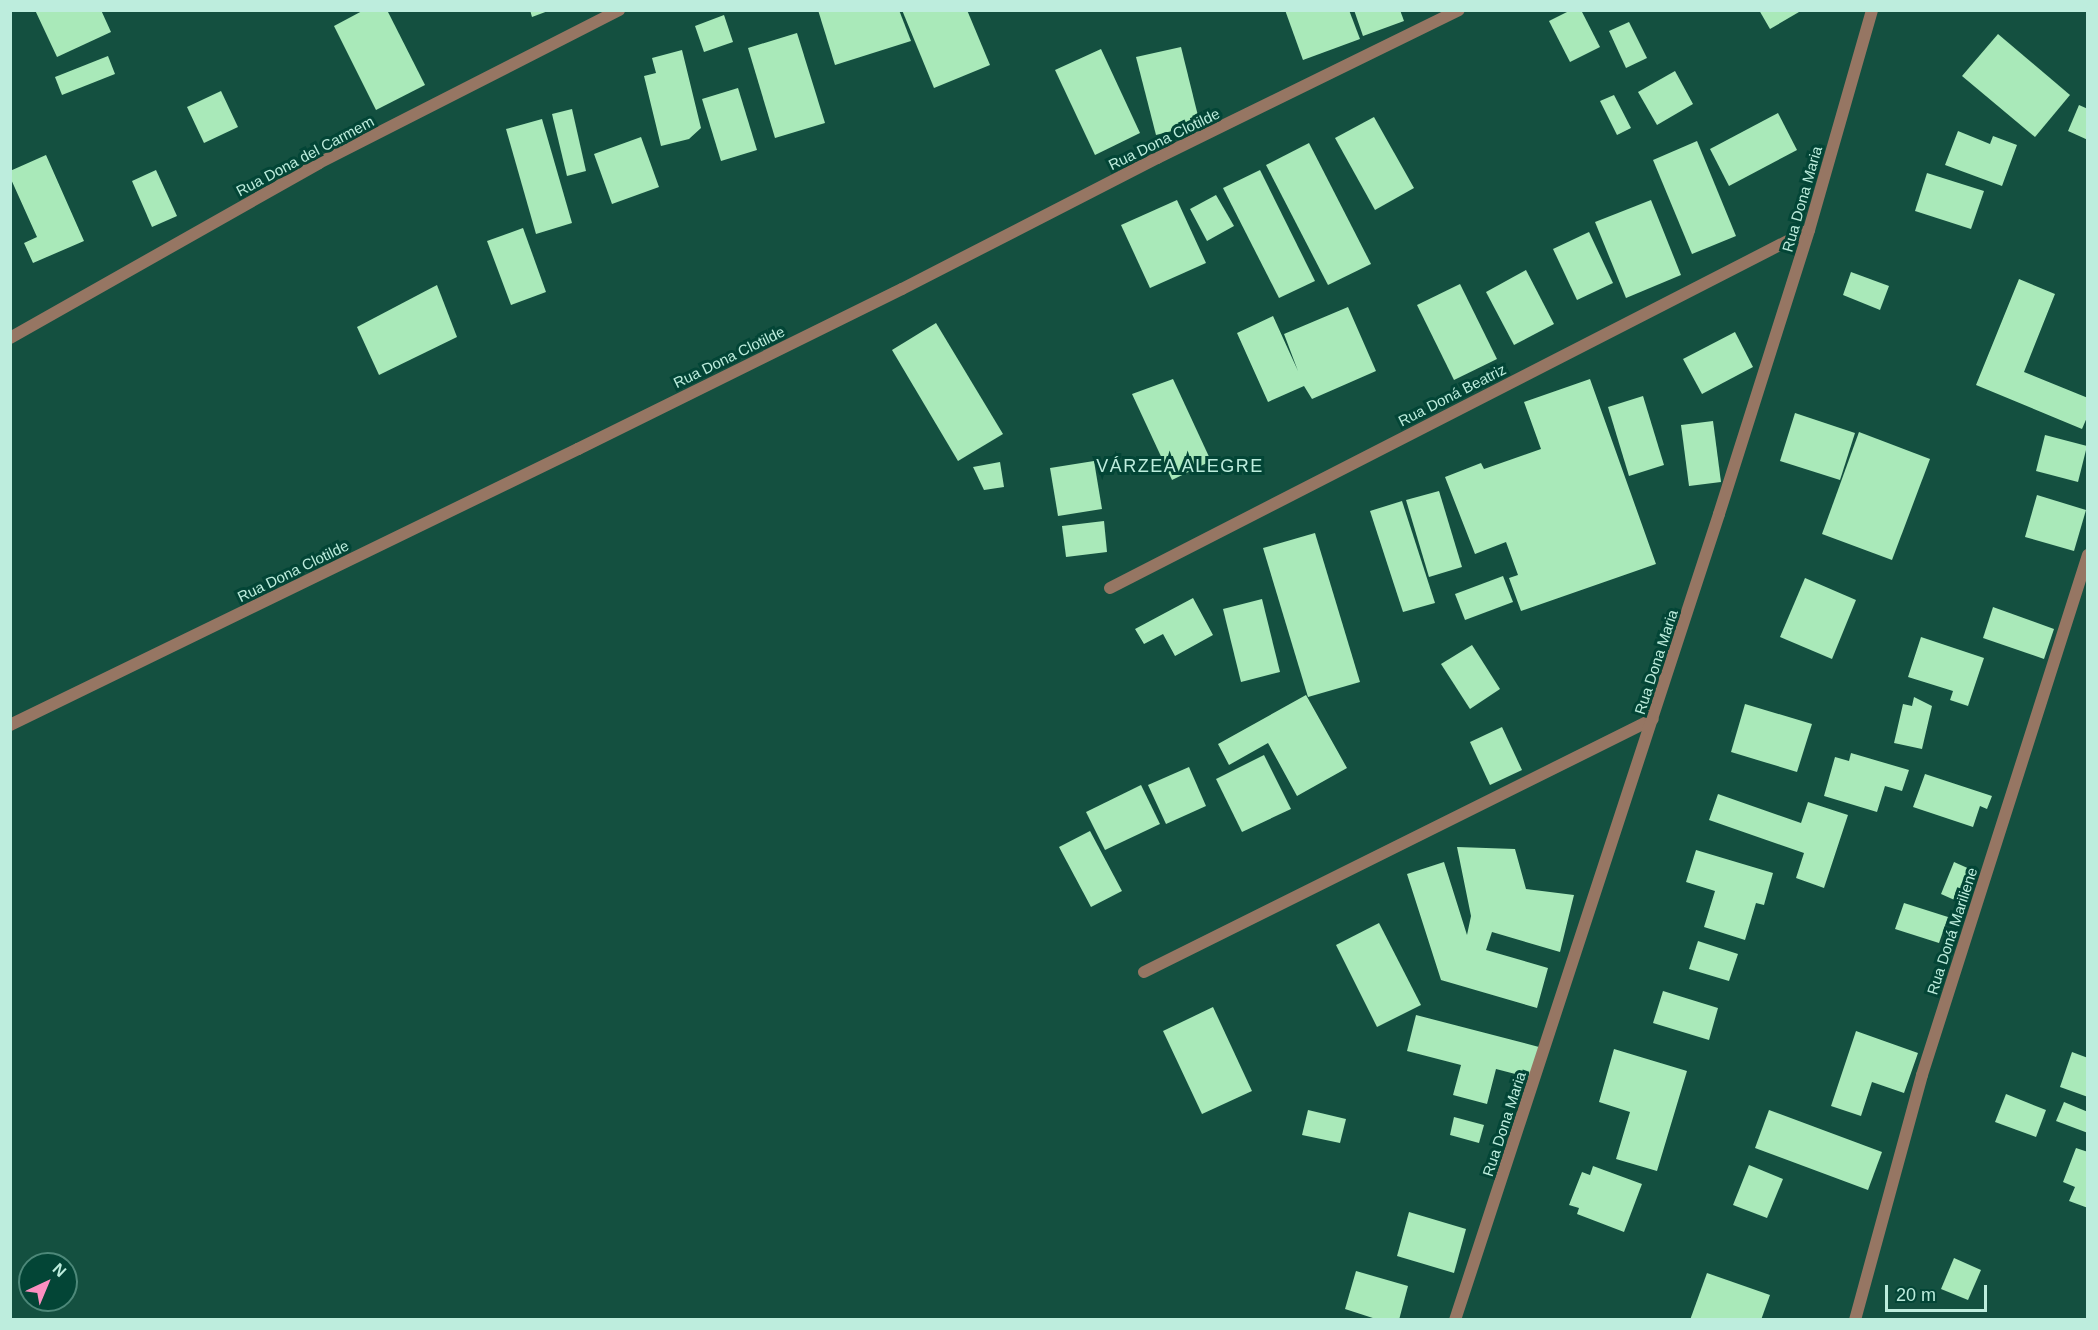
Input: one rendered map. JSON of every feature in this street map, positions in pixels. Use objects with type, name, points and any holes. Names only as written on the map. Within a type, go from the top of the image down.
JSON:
[{"type":"street","name":"Rua Dona del Carmem","points":[[10,338],[319,163],[619,10]]},
{"type":"street","name":"Rua Dona Clotilde","points":[[10,725],[578,449],[902,289],[1157,158],[1459,10]]},
{"type":"street","name":"Rua Dona Maria","points":[[1455,1320],[1653,719],[1809,230],[1872,10]]},
{"type":"street","name":"Rua Doná Beatriz","points":[[1110,588],[1809,230]]},
{"type":"street","name":"Rua Doná Mariliene","points":[[1855,1320],[1922,1075],[2088,555]]},
{"type":"street","points":[[1144,972],[1653,719]]},
{"type":"building","points":[[35,10],[101,10],[111,32],[57,57]]},
{"type":"building","points":[[364,10],[387,10],[425,85],[376,110],[334,26]]},
{"type":"building","points":[[530,10],[548,10],[548,11],[532,17]]},
{"type":"building","points":[[818,10],[899,10],[911,41],[835,65]]},
{"type":"building","points":[[902,10],[967,10],[990,65],[934,88]]},
{"type":"building","points":[[1285,10],[1349,10],[1360,39],[1303,60]]},
{"type":"building","points":[[1354,10],[1400,10],[1404,21],[1363,36]]},
{"type":"building","points":[[1571,10],[1581,10],[1600,47],[1570,62],[1549,21]]},
{"type":"building","points":[[1759,10],[1798,10],[1799,12],[1770,29]]},
{"type":"building","points":[[724,15],[733,42],[704,52],[695,26]]},
{"type":"building","points":[[1629,22],[1647,58],[1626,68],[1609,31]]},
{"type":"building","points":[[797,33],[825,123],[775,138],[748,48]]},
{"type":"building","points":[[1998,34],[2070,95],[2035,137],[1962,76]]},
{"type":"building","points":[[1181,47],[1200,124],[1156,135],[1136,57]]},
{"type":"building","points":[[1101,49],[1140,133],[1095,155],[1055,70]]},
{"type":"building","points":[[682,50],[701,128],[689,139],[661,146],[644,76],[656,73],[652,58]]},
{"type":"building","points":[[108,56],[115,74],[62,95],[55,77]]},
{"type":"building","points":[[1675,71],[1693,104],[1657,125],[1638,92]]},
{"type":"building","points":[[738,88],[757,150],[721,161],[702,99]]},
{"type":"building","points":[[221,91],[238,127],[204,143],[187,107]]},
{"type":"building","points":[[1614,95],[1631,128],[1617,135],[1600,101]]},
{"type":"building","points":[[2079,105],[2088,109],[2088,140],[2068,131]]},
{"type":"building","points":[[572,109],[586,171],[567,176],[552,114]]},
{"type":"building","points":[[1778,113],[1797,150],[1729,186],[1710,149]]},
{"type":"building","points":[[1374,117],[1414,188],[1375,210],[1335,138]]},
{"type":"building","points":[[542,119],[572,223],[536,234],[506,129]]},
{"type":"building","points":[[1958,131],[1990,144],[1993,136],[2017,145],[2002,186],[1945,165]]},
{"type":"building","points":[[641,137],[659,187],[612,204],[594,154]]},
{"type":"building","points":[[1697,141],[1736,236],[1692,254],[1653,160]]},
{"type":"building","points":[[1309,143],[1371,264],[1328,285],[1266,165]]},
{"type":"building","points":[[46,155],[84,241],[33,263],[24,243],[37,237],[10,177],[10,171]]},
{"type":"building","points":[[156,170],[177,216],[152,227],[132,181]]},
{"type":"building","points":[[1260,170],[1315,281],[1279,298],[1223,188]]},
{"type":"building","points":[[1927,173],[1984,191],[1971,229],[1915,211]]},
{"type":"building","points":[[1216,195],[1234,226],[1207,241],[1190,209]]},
{"type":"building","points":[[1177,200],[1206,263],[1150,288],[1121,225]]},
{"type":"building","points":[[1651,200],[1681,275],[1626,298],[1595,222]]},
{"type":"building","points":[[523,228],[546,292],[511,305],[487,241]]},
{"type":"building","points":[[1589,232],[1613,283],[1577,300],[1553,249]]},
{"type":"building","points":[[1526,270],[1554,324],[1514,345],[1486,292]]},
{"type":"building","points":[[1851,272],[1889,286],[1880,310],[1843,295]]},
{"type":"building","points":[[2019,279],[2055,294],[2024,372],[2088,398],[2088,415],[2082,429],[1976,385]]},
{"type":"building","points":[[1460,284],[1497,359],[1454,380],[1417,305]]},
{"type":"building","points":[[437,285],[457,337],[379,375],[357,327]]},
{"type":"building","points":[[1348,307],[1376,371],[1312,399],[1304,386],[1268,402],[1237,333],[1273,316],[1298,371],[1284,334]]},
{"type":"building","points":[[936,323],[1003,434],[958,461],[892,350]]},
{"type":"building","points":[[1735,332],[1753,367],[1702,394],[1683,359]]},
{"type":"building","points":[[1173,379],[1211,461],[1172,480],[1132,394]]},
{"type":"building","points":[[1590,379],[1656,564],[1521,611],[1509,578],[1518,575],[1506,542],[1475,554],[1445,477],[1481,463],[1484,469],[1541,449],[1524,402]]},
{"type":"building","points":[[1643,396],[1664,465],[1629,476],[1608,407]]},
{"type":"building","points":[[1795,413],[1855,433],[1840,480],[1780,461]]},
{"type":"building","points":[[1713,421],[1721,482],[1689,486],[1681,425]]},
{"type":"building","points":[[1859,432],[1930,459],[1892,560],[1822,534]]},
{"type":"building","points":[[2045,435],[2087,446],[2078,482],[2036,471]]},
{"type":"building","points":[[1094,461],[1102,509],[1058,516],[1050,468]]},
{"type":"building","points":[[1000,462],[1004,487],[984,490],[973,467]]},
{"type":"building","points":[[1439,491],[1462,567],[1429,577],[1406,500]]},
{"type":"building","points":[[2037,495],[2086,510],[2074,551],[2025,537]]},
{"type":"building","points":[[1402,501],[1435,603],[1403,612],[1370,511]]},
{"type":"building","points":[[1104,521],[1107,552],[1066,557],[1062,526]]},
{"type":"building","points":[[1315,533],[1360,682],[1308,697],[1263,548]]},
{"type":"building","points":[[1503,576],[1513,602],[1465,620],[1455,594]]},
{"type":"building","points":[[1805,578],[1856,600],[1832,659],[1780,637]]},
{"type":"building","points":[[1193,598],[1213,635],[1175,656],[1163,634],[1144,644],[1135,629]]},
{"type":"building","points":[[1262,599],[1280,672],[1241,682],[1223,609]]},
{"type":"building","points":[[1993,607],[2054,629],[2044,659],[1983,638]]},
{"type":"building","points":[[1921,637],[1984,658],[1968,706],[1950,700],[1953,691],[1908,677]]},
{"type":"building","points":[[1472,645],[1500,689],[1470,709],[1441,664]]},
{"type":"building","points":[[1306,695],[1347,768],[1297,796],[1268,743],[1229,765],[1218,744]]},
{"type":"building","points":[[1914,697],[1932,706],[1922,749],[1894,743],[1903,704],[1912,706]]},
{"type":"building","points":[[1745,704],[1812,724],[1797,772],[1731,752]]},
{"type":"building","points":[[1502,727],[1522,770],[1490,785],[1470,742]]},
{"type":"building","points":[[1851,753],[1909,770],[1902,791],[1885,786],[1877,812],[1824,796],[1835,757],[1849,761]]},
{"type":"building","points":[[1264,755],[1291,809],[1242,832],[1216,779]]},
{"type":"building","points":[[1189,767],[1206,806],[1166,824],[1148,785]]},
{"type":"building","points":[[1925,774],[1992,796],[1987,809],[1980,806],[1973,827],[1913,807]]},
{"type":"building","points":[[1141,785],[1160,824],[1105,850],[1086,812]]},
{"type":"building","points":[[1718,794],[1801,823],[1808,802],[1848,815],[1824,888],[1796,878],[1804,853],[1709,820]]},
{"type":"building","points":[[1090,831],[1122,891],[1091,907],[1059,847]]},
{"type":"building","points":[[1457,847],[1515,849],[1526,889],[1574,895],[1560,952],[1492,932],[1486,950],[1548,968],[1537,1008],[1441,980],[1407,874],[1444,862],[1467,935],[1471,916]]},
{"type":"building","points":[[1696,850],[1773,873],[1764,905],[1756,903],[1745,940],[1704,927],[1715,891],[1686,882]]},
{"type":"building","points":[[1954,862],[1972,870],[1959,902],[1941,894]]},
{"type":"building","points":[[1904,903],[1948,917],[1939,943],[1895,929]]},
{"type":"building","points":[[1379,923],[1421,1005],[1377,1027],[1336,945]]},
{"type":"building","points":[[1698,941],[1738,954],[1729,981],[1689,969]]},
{"type":"building","points":[[1663,991],[1718,1008],[1709,1040],[1653,1023]]},
{"type":"building","points":[[1213,1007],[1252,1091],[1202,1114],[1163,1031]]},
{"type":"building","points":[[1416,1015],[1539,1047],[1531,1078],[1496,1069],[1487,1104],[1453,1095],[1461,1065],[1407,1051]]},
{"type":"building","points":[[1856,1031],[1918,1053],[1904,1093],[1872,1082],[1861,1116],[1831,1106]]},
{"type":"building","points":[[1614,1049],[1687,1071],[1657,1171],[1616,1159],[1630,1112],[1599,1102]]},
{"type":"building","points":[[2072,1052],[2088,1058],[2088,1097],[2060,1087]]},
{"type":"building","points":[[2006,1094],[2046,1110],[2036,1137],[1995,1122]]},
{"type":"building","points":[[2064,1102],[2088,1112],[2088,1133],[2056,1121]]},
{"type":"building","points":[[1308,1110],[1346,1119],[1340,1143],[1302,1135]]},
{"type":"building","points":[[1769,1110],[1882,1152],[1868,1190],[1755,1148]]},
{"type":"building","points":[[1454,1117],[1484,1125],[1479,1143],[1450,1135]]},
{"type":"building","points":[[2076,1148],[2088,1152],[2088,1208],[2069,1201],[2075,1187],[2063,1182]]},
{"type":"building","points":[[1749,1165],[1783,1179],[1767,1218],[1733,1205]]},
{"type":"building","points":[[1593,1166],[1642,1184],[1624,1232],[1577,1214],[1579,1208],[1569,1205],[1582,1172],[1590,1175]]},
{"type":"building","points":[[1409,1212],[1466,1229],[1454,1273],[1397,1256]]},
{"type":"building","points":[[1954,1258],[1981,1270],[1968,1300],[1941,1289]]},
{"type":"building","points":[[1356,1271],[1408,1286],[1399,1320],[1379,1320],[1345,1309]]},
{"type":"building","points":[[1707,1273],[1770,1295],[1761,1320],[1690,1320]]},
{"type":"district","name":"VÁRZEA ALEGRE","points":[[1180,466]]}]
